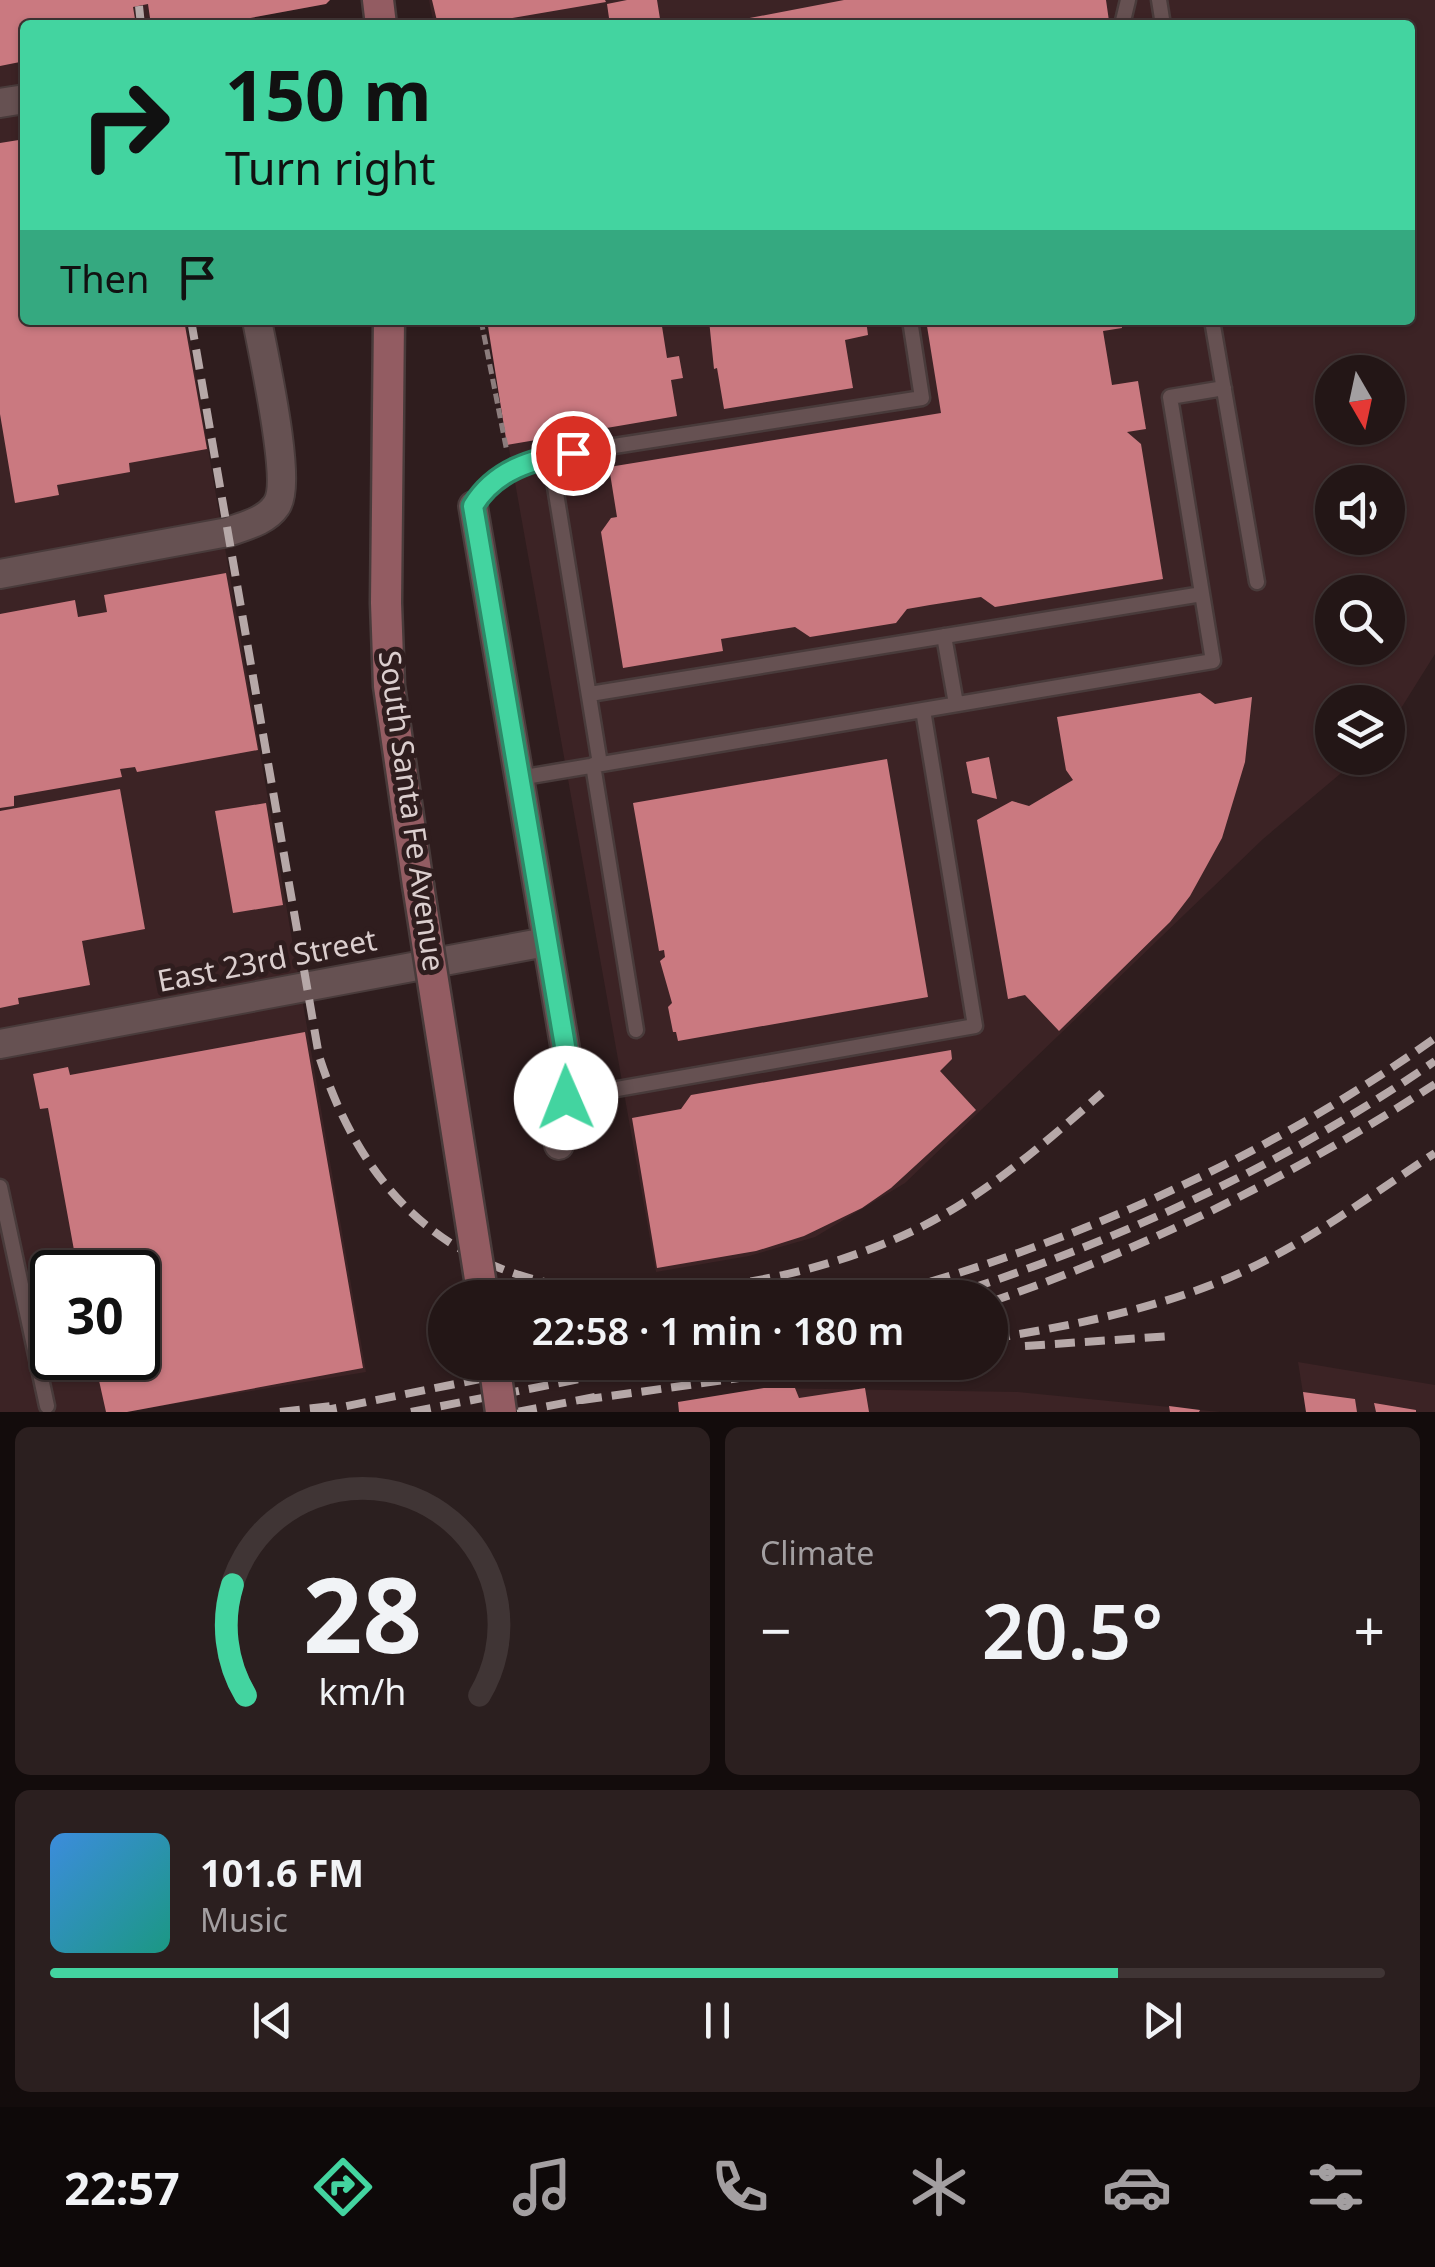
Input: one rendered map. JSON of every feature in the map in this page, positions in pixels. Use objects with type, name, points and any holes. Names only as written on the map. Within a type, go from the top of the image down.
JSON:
[{"type":"main road","name":"South Santa Fe Avenue","points":[[389,325],[389,686],[480,1280]]},
{"type":"main road","points":[[497,1380],[501,1412]]},
{"type":"street","points":[[0,574],[228,532],[258,521],[276,507],[284,480],[258,325]]},
{"type":"street","points":[[473,506],[565,1046],[566,1098],[559,1145]]},
{"type":"street","name":"East 23rd Street","points":[[0,1044],[546,942]]},
{"type":"lane","points":[[473,506],[484,488],[510,470],[550,456],[922,398],[911,325]]},
{"type":"lane","points":[[1213,325],[1256,582]]},
{"type":"lane","points":[[519,778],[1213,660],[1170,398],[1224,388]]},
{"type":"lane","points":[[550,456],[590,694],[596,765],[636,1030]]},
{"type":"lane","points":[[590,694],[1202,594]]},
{"type":"lane","points":[[944,636],[956,704]]},
{"type":"lane","points":[[566,1098],[975,1026],[923,710]]},
{"type":"lane","points":[[0,1187],[47,1406]]},
{"type":"path","points":[[482,325],[510,470]]},
{"type":"shaded area","points":[[0,0],[330,0],[326,4],[239,20],[20,20],[20,325],[187,325],[366,1372],[124,1412],[0,1412]]},
{"type":"shaded area","points":[[429,0],[1435,0],[1435,654],[1405,702],[1405,685],[1315,685],[1315,775],[1339,775],[1263,839],[905,1183],[815,1237],[749,1256],[656,1272],[487,325],[1415,325],[1415,20],[433,20]]},
{"type":"shaded area","points":[[1298,1362],[1435,1385],[1435,1412],[1306,1412]]},
{"type":"shaded area","points":[[764,1388],[1018,1392],[1220,1412],[679,1412]]},
{"type":"building","points":[[0,0],[330,0],[326,4],[239,20],[150,20],[148,4],[133,7],[135,20],[20,20],[20,62],[0,66]]},
{"type":"building","points":[[432,0],[606,2],[501,20],[437,20]]},
{"type":"building","points":[[657,0],[660,20],[609,20],[607,4]]},
{"type":"building","points":[[844,0],[1106,0],[1109,20],[739,20]]},
{"type":"building","points":[[20,140],[20,325],[185,325],[207,449],[129,463],[130,472],[57,485],[59,495],[15,503],[0,414],[0,143]]},
{"type":"building","points":[[488,325],[662,325],[667,358],[679,356],[683,378],[671,380],[677,416],[507,445]]},
{"type":"building","points":[[710,325],[867,325],[868,335],[845,340],[853,388],[724,409],[717,368],[714,369]]},
{"type":"building","points":[[927,325],[1122,325],[1103,331],[1112,385],[1138,381],[1146,429],[1127,432],[1141,444],[1163,579],[995,607],[981,597],[930,605],[907,609],[896,623],[810,637],[795,627],[721,639],[723,651],[623,668],[601,532],[611,518],[617,517],[609,467],[941,413]]},
{"type":"building","points":[[226,573],[258,750],[137,772],[135,767],[120,769],[122,777],[14,796],[14,806],[0,808],[0,614],[75,600],[78,617],[107,612],[104,595]]},
{"type":"building","points":[[1200,693],[1215,704],[1252,697],[1245,762],[1222,838],[1190,896],[1170,922],[1059,1031],[1025,995],[1008,999],[977,820],[1012,801],[1029,806],[1073,780],[1066,770],[1057,717]]},
{"type":"building","points":[[989,757],[997,799],[972,793],[966,762]]},
{"type":"building","points":[[887,759],[928,997],[678,1041],[668,1007],[672,1003],[660,961],[665,957],[664,950],[659,951],[633,803]]},
{"type":"building","points":[[120,789],[145,929],[82,941],[90,985],[18,998],[19,1004],[0,1008],[0,811]]},
{"type":"building","points":[[266,803],[283,905],[233,913],[215,811]]},
{"type":"building","points":[[305,1032],[363,1368],[127,1412],[106,1412],[99,1380],[160,1380],[160,1250],[74,1250],[48,1108],[40,1109],[33,1074],[68,1067],[70,1075]]},
{"type":"building","points":[[951,1050],[952,1059],[940,1071],[976,1110],[891,1188],[862,1208],[804,1236],[756,1251],[657,1268],[632,1118],[681,1109],[691,1095]]},
{"type":"building","points":[[764,1388],[795,1388],[799,1398],[865,1388],[869,1412],[679,1412],[678,1402]]},
{"type":"building","points":[[1303,1392],[1355,1399],[1357,1412],[1306,1412]]},
{"type":"building","points":[[1374,1403],[1416,1410],[1416,1412],[1376,1412]]},
{"type":"building","points":[[1169,1406],[1200,1410],[1170,1412]]},
{"type":"railway","points":[[139,6],[140,20]]},
{"type":"railway","points":[[192,325],[319,1056],[346,1123],[380,1177],[421,1221],[468,1253],[521,1276],[580,1288],[645,1292],[768,1278],[820,1266],[919,1228],[968,1200],[1015,1166],[1102,1093]]},
{"type":"railway","points":[[936,1280],[1021,1252],[1166,1193],[1304,1122],[1435,1038]]},
{"type":"railway","points":[[995,1280],[1197,1198],[1318,1134],[1435,1061]]},
{"type":"railway","points":[[1008,1296],[1106,1258],[1219,1207],[1329,1149],[1435,1084]]},
{"type":"railway","points":[[1008,1336],[1110,1316],[1226,1279],[1307,1237],[1435,1153]]},
{"type":"railway","points":[[1025,1346],[1172,1336]]},
{"type":"railway","points":[[317,1412],[475,1380]]},
{"type":"railway","points":[[411,1412],[575,1380]]},
{"type":"railway","points":[[582,1400],[725,1380]]},
{"type":"railway","points":[[517,1412],[595,1397]]},
{"type":"railway","points":[[280,1412],[332,1406]]},
{"type":"route","points":[[566,1098],[565,1046],[473,506],[484,488],[503,472],[550,456],[573,453]]}]
